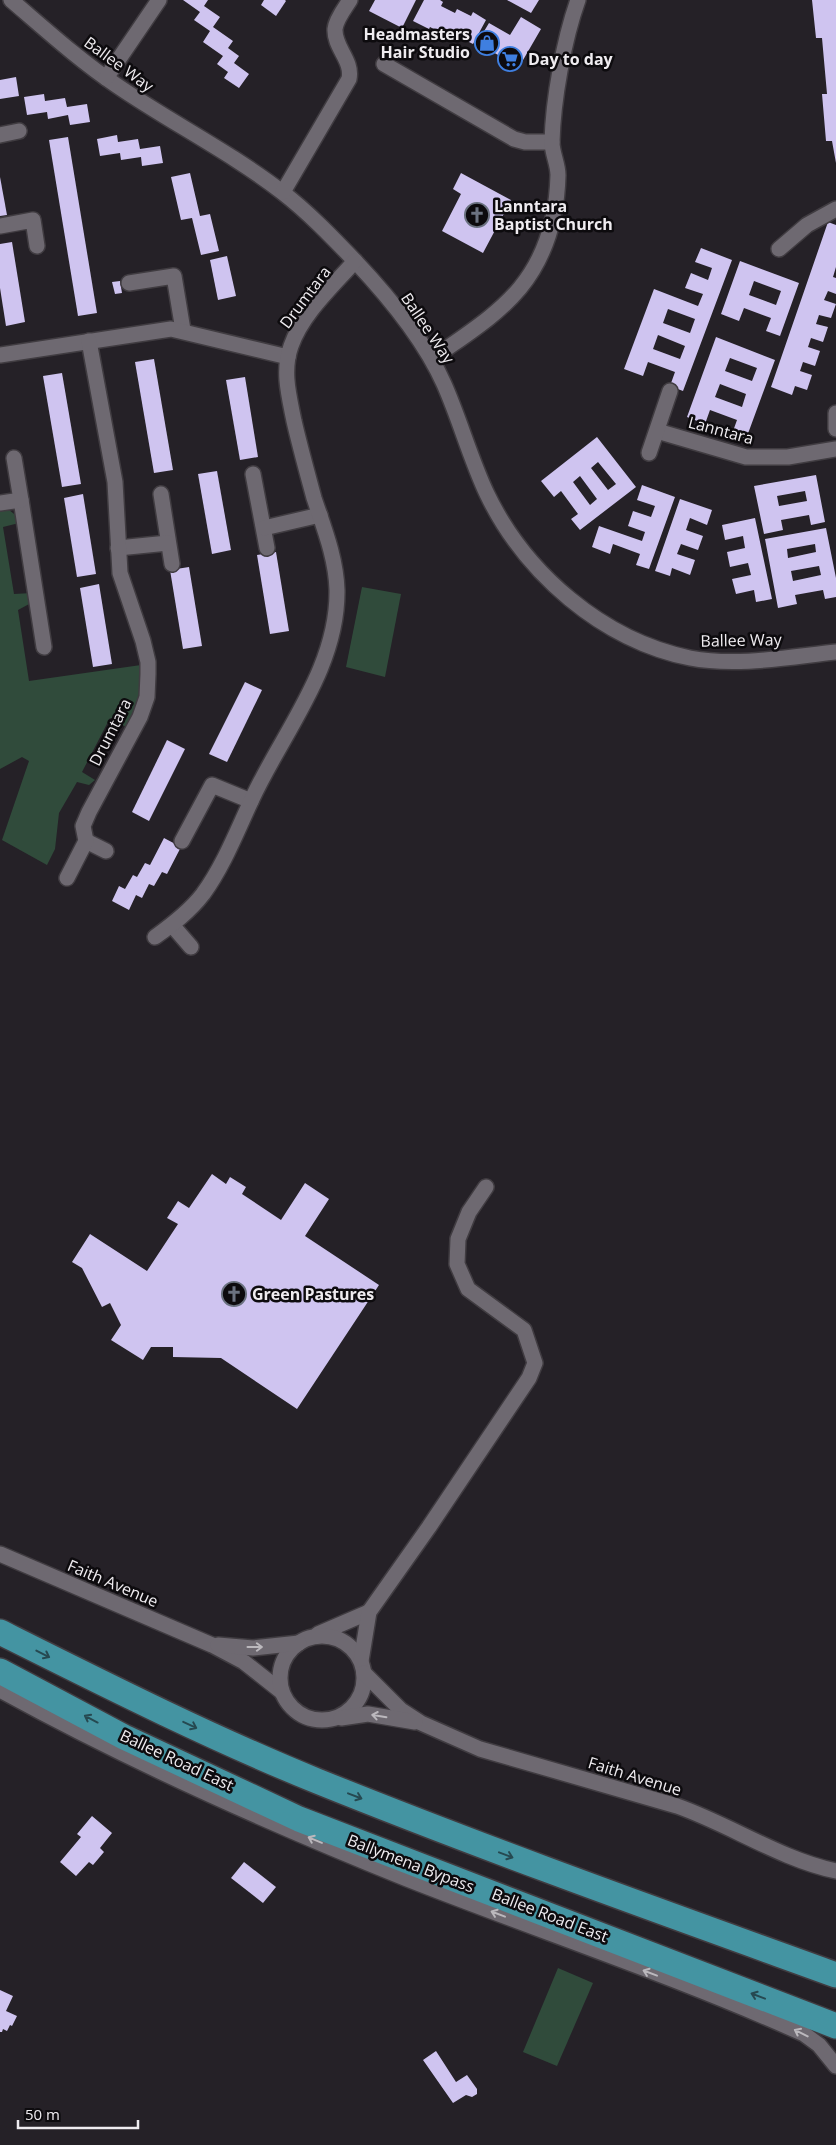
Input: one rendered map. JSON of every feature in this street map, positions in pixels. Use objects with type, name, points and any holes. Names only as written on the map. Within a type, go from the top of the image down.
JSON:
[{"type":"highway","points":[[0,1632],[180,1720],[315,1780],[506,1855],[836,1975]]},
{"type":"highway","name":"Ballymena Bypass","points":[[0,1670],[124,1737],[299,1819],[836,2026]]},
{"type":"street","name":"Ballee Way","points":[[11,0],[106,78],[152,110],[249,168],[283,192],[355,261],[380,288],[432,359],[445,385],[486,492],[507,531],[527,557],[560,592],[590,614],[645,643],[691,658],[737,660],[836,652]]},
{"type":"street","points":[[106,78],[159,0]]},
{"type":"street","points":[[283,192],[349,79],[349,66],[337,40],[335,30],[350,0]]},
{"type":"street","points":[[432,359],[502,308],[524,283],[541,257],[550,233],[556,199],[558,173],[552,142],[562,62],[578,0]]},
{"type":"street","points":[[384,64],[514,138],[525,142],[552,142]]},
{"type":"street","points":[[0,135],[19,131]]},
{"type":"street","points":[[779,249],[807,225],[836,209]]},
{"type":"street","points":[[0,226],[33,220],[37,246]]},
{"type":"street","name":"Drumtara","points":[[155,937],[196,903],[233,843],[251,801],[315,683],[332,626],[336,602],[336,574],[306,470],[288,391],[286,372],[288,357],[296,335],[304,322],[355,261]]},
{"type":"street","points":[[129,283],[174,276],[183,330]]},
{"type":"street","points":[[0,356],[163,329],[183,330],[288,357]]},
{"type":"street","name":"Drumtara","points":[[67,878],[86,841],[83,826],[86,819],[140,717],[147,697],[148,662],[123,585],[118,548],[115,482],[89,341]]},
{"type":"street","points":[[649,453],[670,391]]},
{"type":"street","points":[[836,413],[836,429]]},
{"type":"street","name":"Lanntara","points":[[657,431],[746,457],[788,457],[836,449]]},
{"type":"street","points":[[14,458],[44,647]]},
{"type":"street","points":[[253,474],[267,548]]},
{"type":"street","points":[[161,494],[172,564]]},
{"type":"street","points":[[0,503],[21,500]]},
{"type":"street","points":[[264,528],[320,516]]},
{"type":"street","points":[[118,548],[168,543]]},
{"type":"street","points":[[182,841],[212,785],[251,801]]},
{"type":"street","points":[[86,841],[106,851]]},
{"type":"street","points":[[172,924],[191,947]]},
{"type":"street","points":[[369,1612],[305,1640],[288,1652],[282,1664],[280,1678],[282,1692],[288,1704],[298,1713],[310,1719],[323,1721],[336,1718],[346,1713],[361,1696],[369,1612],[429,1528],[529,1378],[535,1363],[524,1330],[468,1289],[457,1264],[458,1239],[469,1212],[486,1187]]},
{"type":"street","name":"Faith Avenue","points":[[0,1554],[212,1645],[244,1662],[282,1692]]},
{"type":"street","points":[[305,1640],[336,1638],[355,1651],[363,1667]]},
{"type":"street","name":"Faith Avenue","points":[[212,1645],[253,1648],[305,1640]]},
{"type":"street","name":"Faith Avenue","points":[[363,1667],[401,1710],[422,1723],[480,1749],[707,1817],[767,1846],[836,1871]]},
{"type":"street","name":"Ballee Road East","points":[[0,1690],[147,1767],[245,1811],[406,1878],[804,2034],[819,2045],[836,2066]]},
{"type":"street","name":"Faith Avenue","points":[[336,1718],[368,1714],[422,1723]]},
{"type":"green space","points":[[9,510],[18,517],[19,523],[3,527],[14,594],[32,593],[31,603],[18,610],[29,681],[141,665],[142,674],[139,697],[126,727],[110,718],[82,772],[95,780],[89,785],[77,782],[59,813],[55,849],[47,865],[2,840],[29,761],[22,757],[0,769],[0,511]]},
{"type":"green space","points":[[362,587],[401,594],[385,677],[346,667]]},
{"type":"green space","points":[[558,1968],[593,1983],[557,2066],[523,2052]]},
{"type":"building","points":[[183,0],[208,0],[204,6],[220,17],[213,27],[233,41],[228,48],[239,56],[234,63],[249,74],[239,88],[224,78],[228,72],[217,64],[223,56],[203,42],[210,31],[194,20],[200,12]]},
{"type":"building","points":[[264,0],[286,1],[276,16],[261,5]]},
{"type":"building","points":[[375,0],[416,0],[402,28],[369,11]]},
{"type":"building","points":[[424,0],[440,0],[443,2],[441,6],[455,13],[457,9],[471,16],[473,12],[486,20],[473,44],[459,37],[457,41],[430,27],[429,29],[413,21]]},
{"type":"building","points":[[507,0],[539,0],[531,13]]},
{"type":"building","points":[[812,0],[836,0],[836,163],[832,141],[826,141],[822,94],[827,94],[822,38],[816,38]]},
{"type":"building","points":[[521,17],[541,29],[519,67],[477,43],[489,23],[510,35]]},
{"type":"building","points":[[16,77],[19,96],[0,99],[0,80]]},
{"type":"building","points":[[44,94],[45,101],[65,98],[67,107],[87,104],[90,122],[70,125],[68,115],[48,119],[47,112],[27,115],[24,97]]},
{"type":"building","points":[[117,135],[118,142],[138,139],[140,149],[160,146],[163,163],[142,166],[141,157],[121,160],[120,153],[100,156],[97,139]]},
{"type":"building","points":[[68,137],[97,313],[78,316],[49,140]]},
{"type":"building","points":[[190,173],[200,216],[210,214],[219,251],[201,255],[192,218],[181,220],[171,177]]},
{"type":"building","name":"Lanntara Baptist Church","points":[[461,173],[511,200],[483,253],[442,231],[461,194],[453,189]]},
{"type":"building","points":[[0,177],[7,215],[0,216]]},
{"type":"building","points":[[828,222],[836,225],[836,267],[833,277],[836,278],[836,294],[828,291],[824,300],[836,304],[831,318],[819,315],[816,324],[828,327],[823,342],[811,338],[808,347],[820,351],[815,366],[803,362],[800,371],[812,375],[807,390],[795,386],[792,395],[771,387]]},
{"type":"building","points":[[12,242],[25,322],[6,326],[0,288],[0,244]]},
{"type":"building","points":[[701,248],[732,260],[683,391],[670,386],[675,372],[648,362],[643,376],[624,369],[654,289],[698,306],[703,294],[685,288],[691,273],[708,280],[712,268],[695,262]],"holes":[[[668,309],[695,319],[690,333],[663,323]],[[658,335],[685,346],[680,359],[653,349]]]},
{"type":"building","points":[[227,256],[236,296],[218,300],[210,260]]},
{"type":"building","points":[[740,261],[799,283],[780,336],[766,331],[771,318],[744,308],[739,321],[721,314]],"holes":[[[754,281],[781,291],[776,305],[749,295]]]},
{"type":"building","points":[[120,281],[122,293],[115,294],[112,282]]},
{"type":"building","points":[[716,337],[775,360],[746,439],[732,434],[737,420],[710,410],[705,424],[687,417]],"holes":[[[730,358],[757,368],[752,381],[725,371]],[[720,384],[746,394],[742,407],[715,397]]]},
{"type":"building","points":[[154,359],[173,470],[154,473],[135,362]]},
{"type":"building","points":[[62,373],[81,484],[62,487],[43,376]]},
{"type":"building","points":[[245,377],[258,457],[240,460],[226,380]]},
{"type":"building","points":[[597,437],[636,487],[580,530],[571,519],[578,514],[561,491],[554,497],[541,481]],"holes":[[[598,462],[616,484],[608,490],[591,468]],[[580,476],[597,499],[590,505],[573,482]]]},
{"type":"building","points":[[217,471],[231,550],[212,554],[198,474]]},
{"type":"building","points":[[816,475],[825,522],[811,525],[809,515],[781,520],[783,530],[764,534],[754,486]],"holes":[[[805,491],[807,501],[779,506],[777,496]]]},
{"type":"building","points":[[642,485],[675,497],[649,569],[636,565],[640,554],[613,544],[610,554],[592,547],[599,526],[642,541],[645,532],[628,526],[633,511],[651,517],[655,506],[637,500]]},
{"type":"building","points":[[83,494],[96,574],[77,577],[64,498]]},
{"type":"building","points":[[680,499],[712,510],[707,525],[690,518],[686,530],[703,536],[698,550],[681,544],[677,554],[695,560],[690,575],[672,568],[670,576],[655,571]]},
{"type":"building","points":[[755,518],[772,599],[756,602],[754,590],[736,594],[732,579],[751,575],[748,563],[730,567],[727,552],[745,548],[743,536],[725,540],[722,525]]},
{"type":"building","points":[[826,528],[836,578],[836,597],[825,599],[823,590],[795,595],[797,604],[778,608],[765,539]],"holes":[[[815,544],[816,552],[788,558],[787,549]],[[819,566],[821,575],[793,581],[791,571]]]},
{"type":"building","points":[[276,552],[289,631],[270,634],[257,555]]},
{"type":"building","points":[[189,567],[202,646],[183,649],[170,570]]},
{"type":"building","points":[[99,584],[112,664],[93,667],[80,588]]},
{"type":"building","points":[[245,682],[262,690],[227,762],[209,754]]},
{"type":"building","points":[[167,740],[185,749],[149,821],[132,812]]},
{"type":"building","points":[[164,838],[181,847],[167,874],[162,872],[154,886],[149,884],[142,898],[136,895],[129,910],[112,901],[119,886],[125,889],[133,875],[137,877],[145,863],[150,865]]},
{"type":"building","name":"Green Pastures","points":[[212,1174],[226,1184],[230,1177],[246,1187],[242,1194],[281,1220],[305,1183],[329,1199],[305,1236],[379,1285],[297,1409],[221,1358],[173,1357],[173,1347],[151,1347],[143,1360],[111,1340],[121,1325],[110,1303],[102,1307],[82,1268],[72,1262],[90,1234],[147,1271],[178,1224],[167,1218],[178,1201],[189,1208]]},
{"type":"building","points":[[92,1816],[112,1833],[100,1848],[104,1852],[93,1865],[89,1862],[76,1876],[60,1862],[81,1837],[77,1834]]},
{"type":"building","points":[[244,1862],[276,1887],[263,1903],[231,1878]]},
{"type":"building","points":[[0,1990],[13,1996],[6,2011],[17,2016],[12,2026],[10,2025],[7,2031],[3,2029],[2,2032],[0,2032]]},
{"type":"building","points":[[436,2051],[456,2082],[467,2075],[477,2089],[477,2094],[472,2097],[466,2095],[453,2103],[423,2060]]},
{"type":"place","name":"Headmasters Hair Studio","points":[[487,43]]},
{"type":"place","name":"Day to day","points":[[510,59]]},
{"type":"place","name":"Lanntara Baptist Church","points":[[477,215]]},
{"type":"place","name":"Green Pastures","points":[[234,1294]]}]
